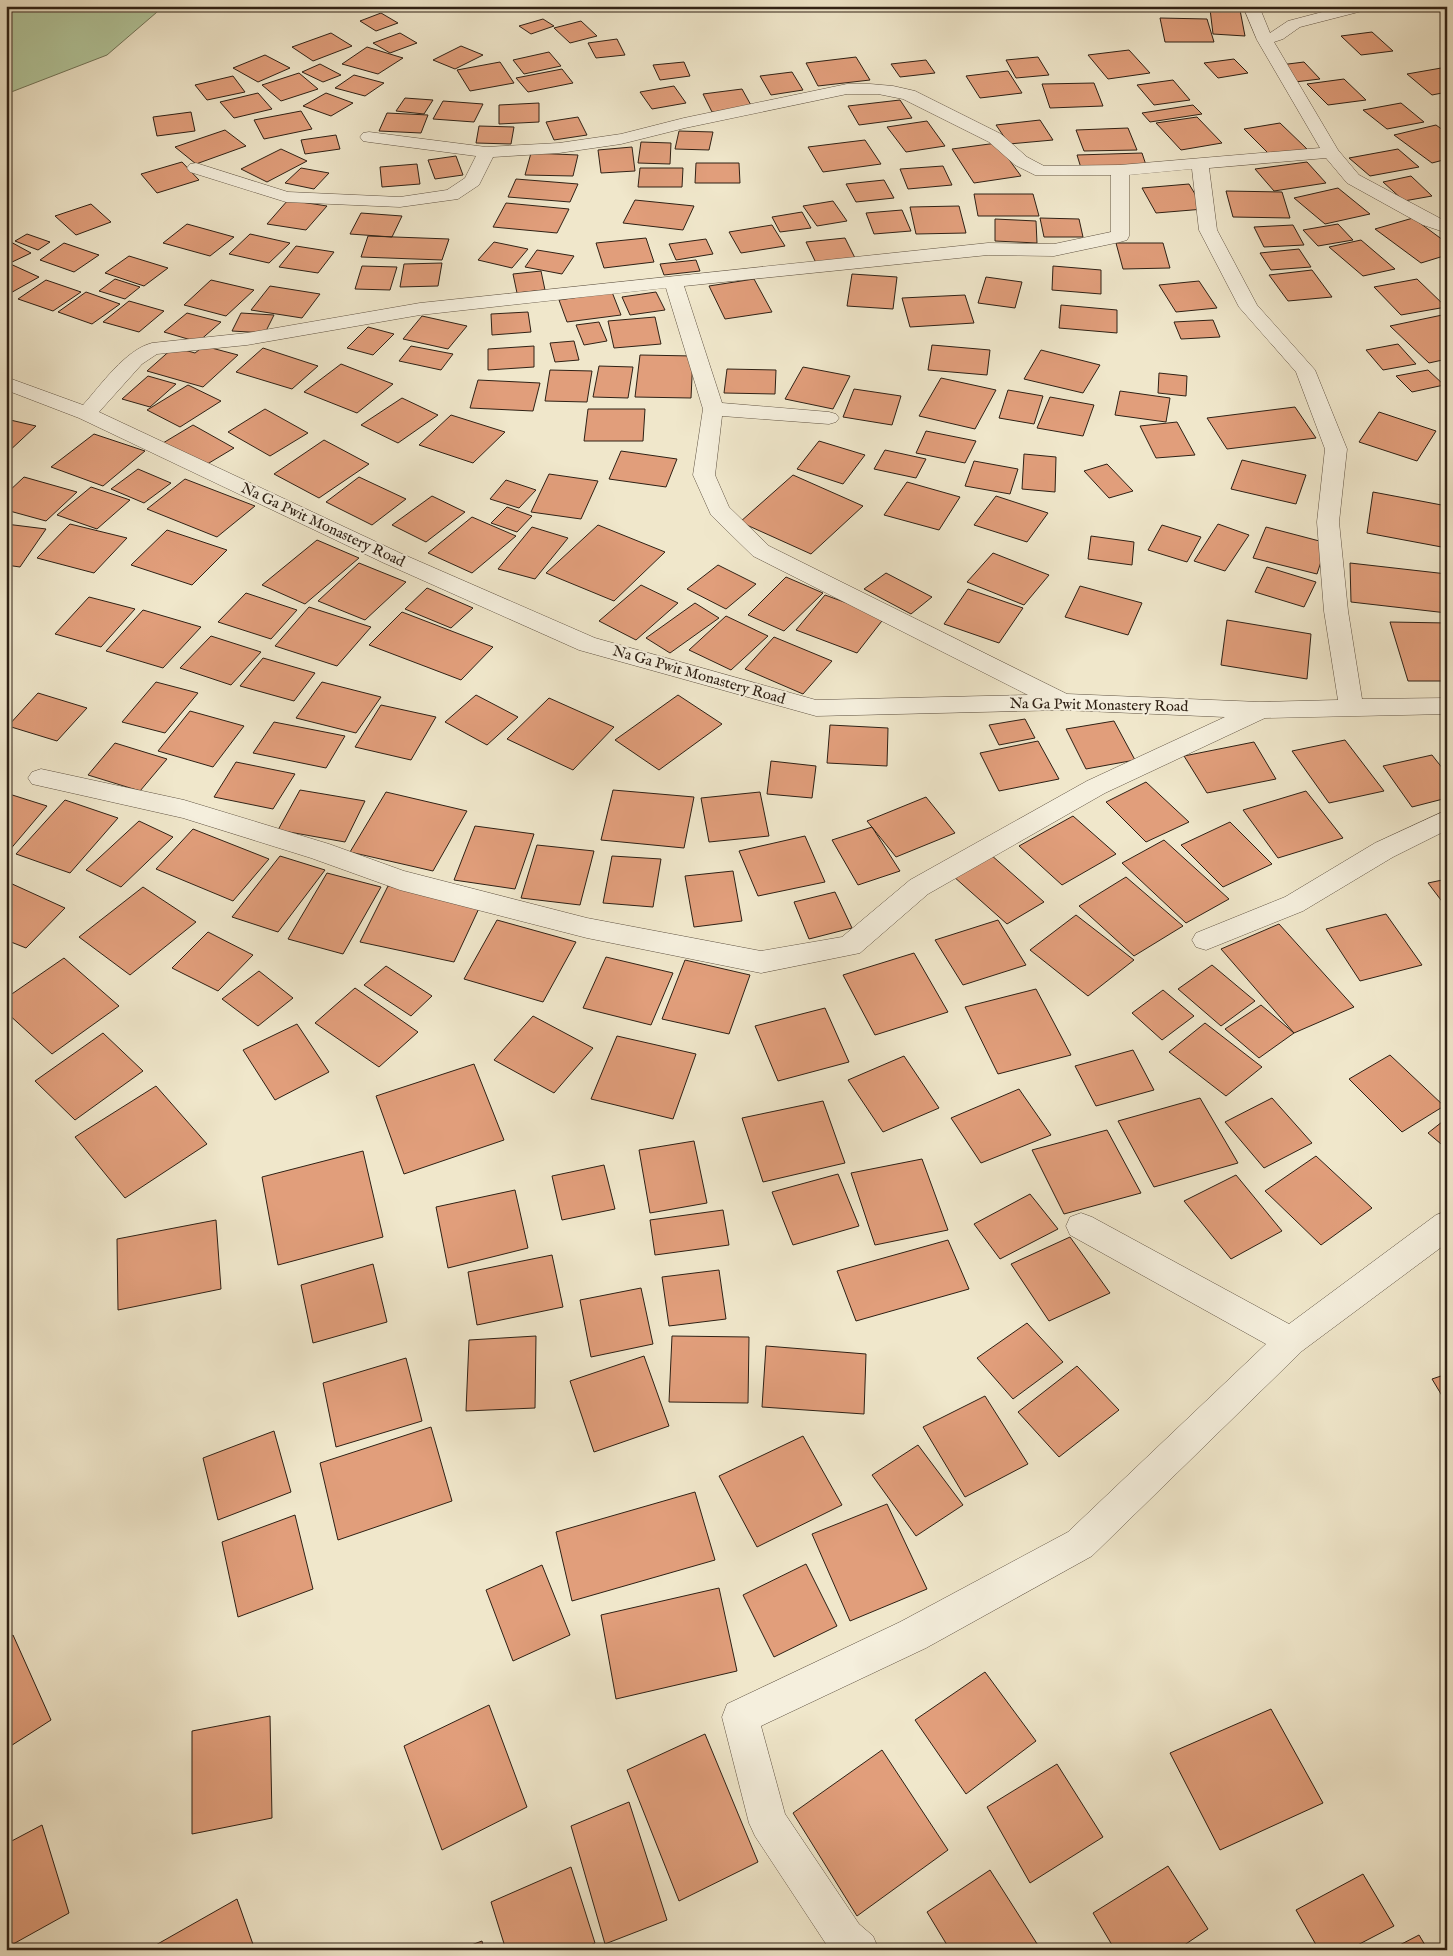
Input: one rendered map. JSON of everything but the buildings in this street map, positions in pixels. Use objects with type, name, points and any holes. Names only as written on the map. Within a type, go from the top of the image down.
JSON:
[{"type":"street","points":[[1251,6],[1265,40],[1331,152],[1352,179],[1429,221],[1447,228]]},
{"type":"street","points":[[1265,40],[1277,36],[1294,24],[1364,6]]},
{"type":"street","points":[[369,138],[486,152],[559,148],[621,139],[684,122],[846,89],[894,89],[995,138],[1021,161],[1041,171],[1120,170],[1200,165],[1331,152]]},
{"type":"street","points":[[196,168],[286,197],[400,202],[452,195],[473,181],[486,152]]},
{"type":"street","points":[[1200,165],[1208,230],[1249,308],[1305,370],[1336,450],[1328,522],[1336,611],[1352,709]]},
{"type":"street","points":[[86,414],[135,360],[152,349],[247,339],[420,310],[673,281],[988,249],[1054,250],[1120,236],[1120,170]]},
{"type":"street","points":[[673,281],[713,409],[704,475],[719,510],[761,551],[1062,702]]},
{"type":"street","name":"Na Ga Pwit Monastery Road","points":[[6,383],[86,414],[392,558],[587,644],[816,708],[1062,702],[1260,710],[1447,706]]},
{"type":"street","points":[[713,409],[829,418]]},
{"type":"street","points":[[41,778],[184,809],[320,851],[400,880],[587,928],[761,962],[850,946],[919,886],[1096,787],[1260,710]]},
{"type":"street","points":[[1206,940],[1294,904],[1384,850],[1447,819]]},
{"type":"street","points":[[859,1950],[845,1938],[768,1823],[740,1717],[913,1635],[1080,1544],[1292,1341],[1447,1224]]},
{"type":"street","points":[[1081,1226],[1292,1341]]},
{"type":"green space","points":[[6,6],[164,6],[107,55],[6,94]]}]
